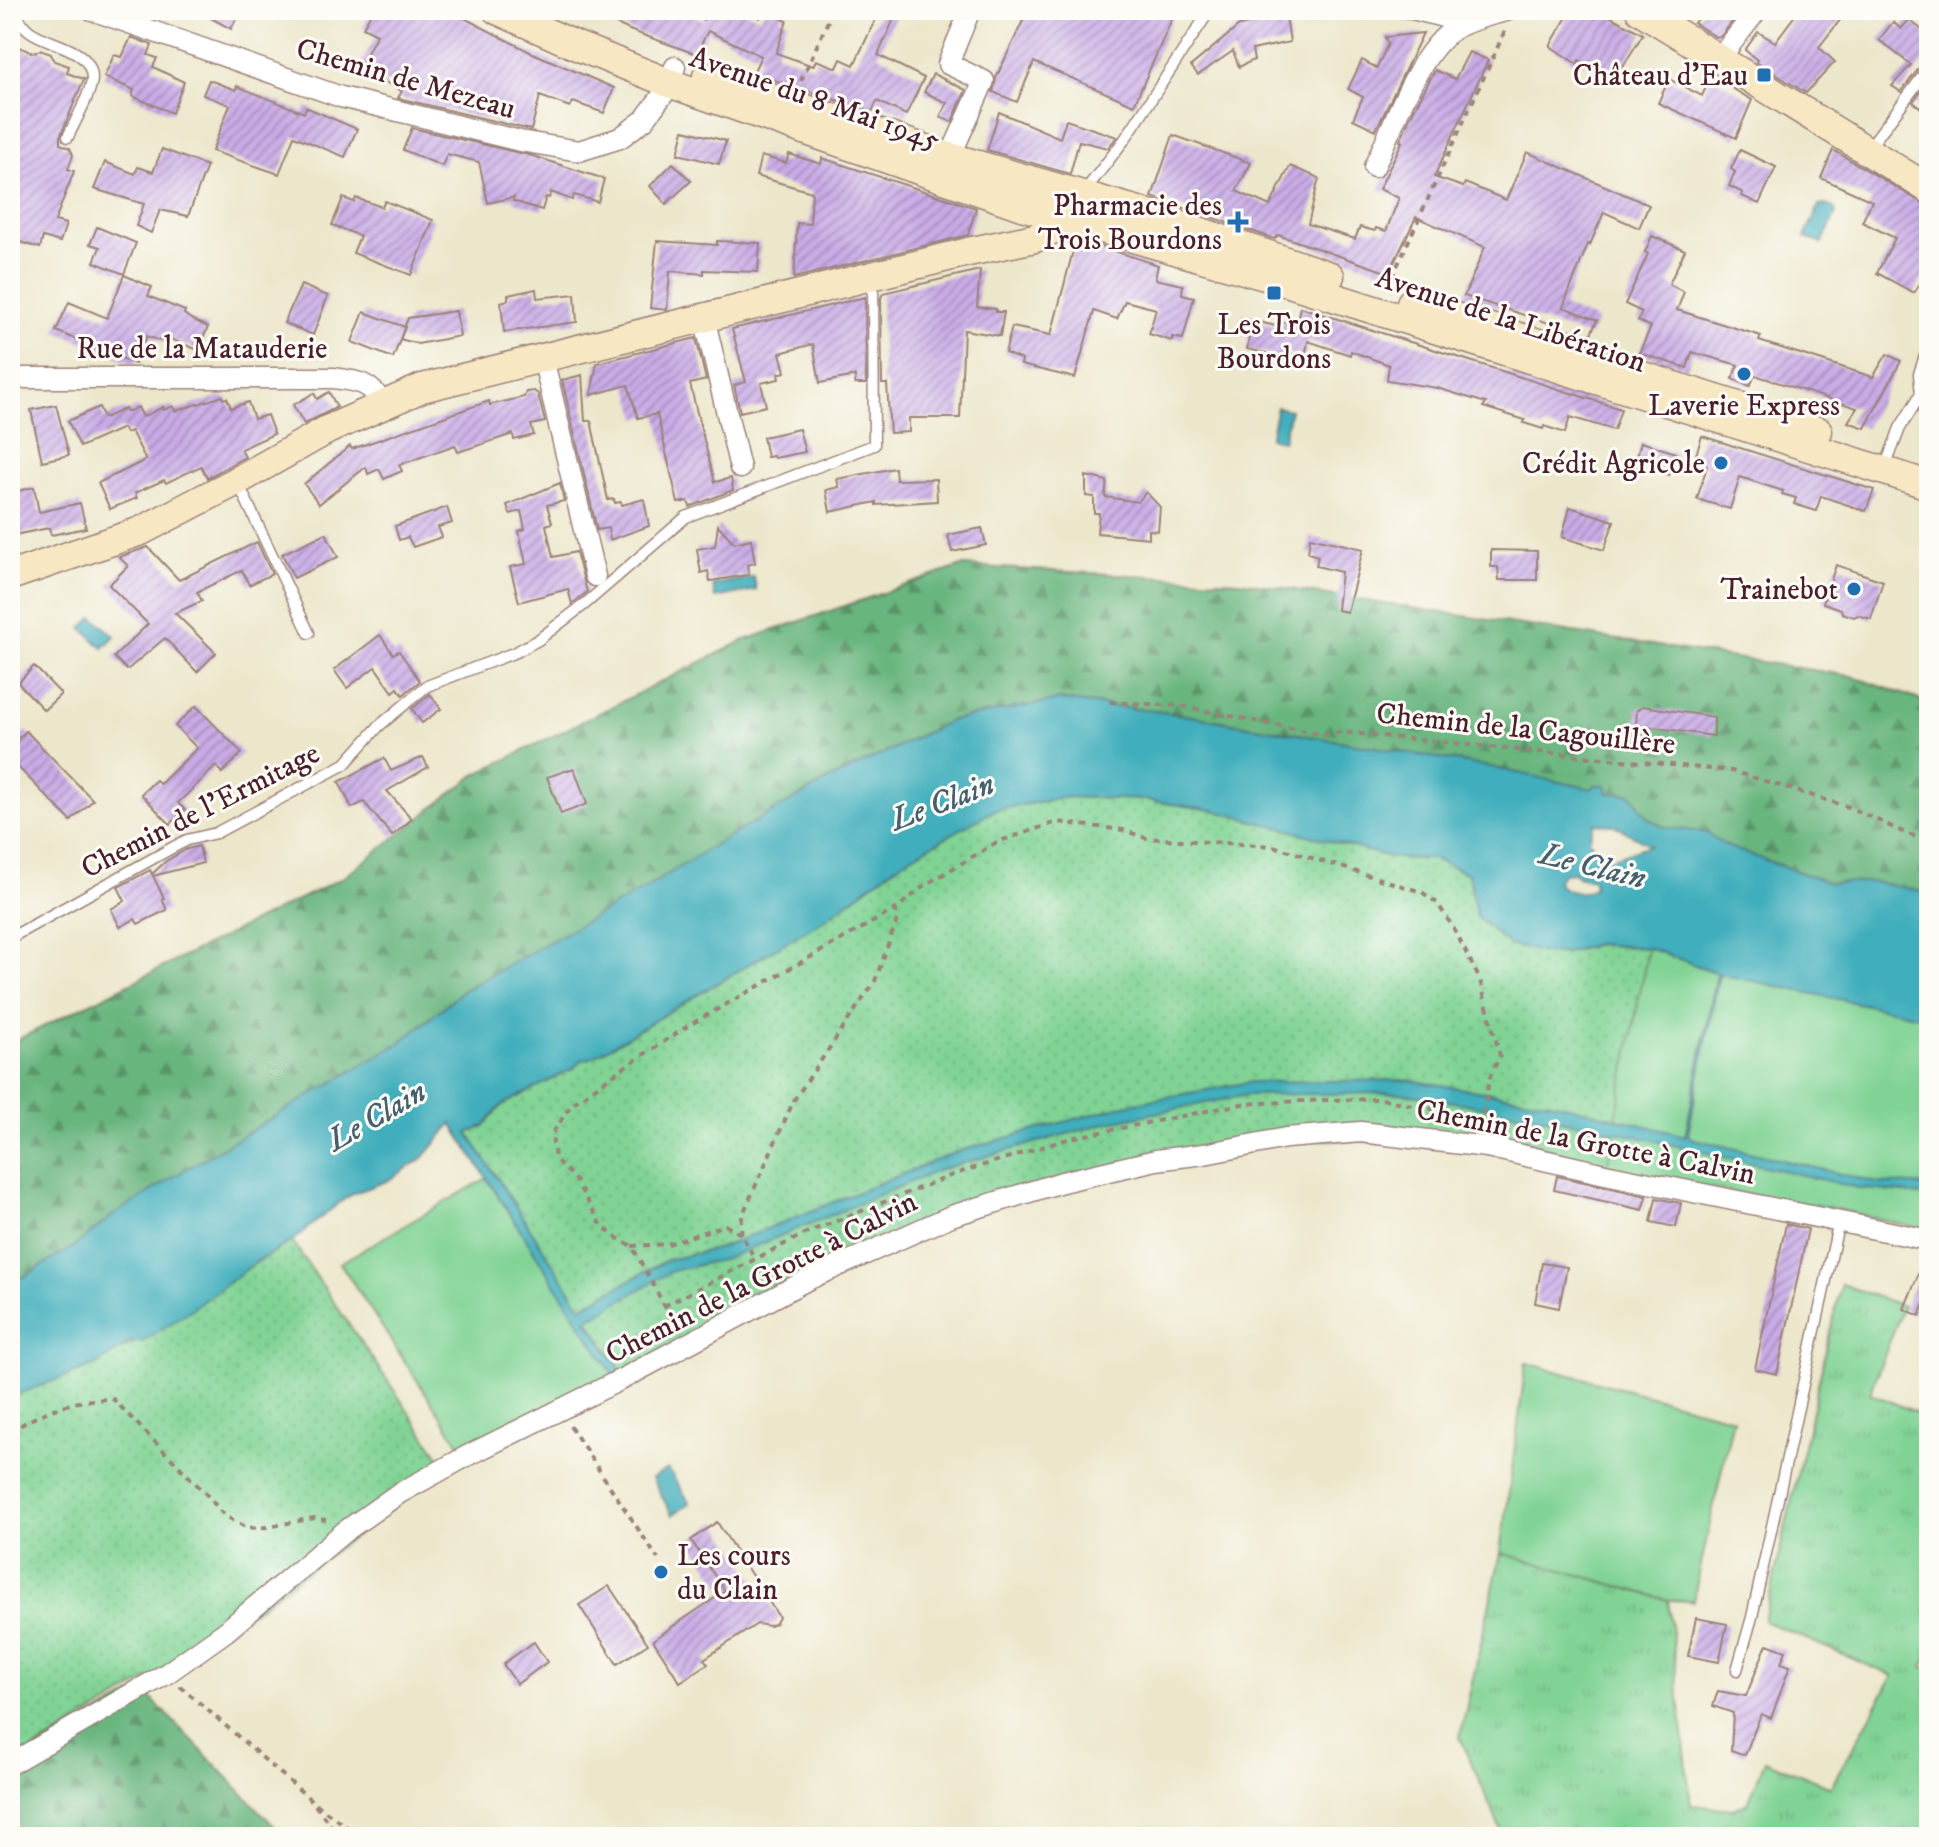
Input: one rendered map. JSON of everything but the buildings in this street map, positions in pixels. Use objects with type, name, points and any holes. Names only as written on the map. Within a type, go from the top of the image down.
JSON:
[{"type":"main road","name":"Avenue du 8 Mai 1945","points":[[497,10],[577,46],[672,75],[1022,206],[1071,221]]},
{"type":"main road","name":"Avenue du 8 Mai 1945","points":[[539,10],[672,75],[791,103],[950,157],[1082,193]]},
{"type":"main road","points":[[1640,10],[1929,189]]},
{"type":"main road","points":[[968,252],[1022,206],[1082,193]]},
{"type":"main road","points":[[10,576],[141,531],[327,430],[422,388],[873,275],[1035,238],[1071,221],[1082,193]]},
{"type":"main road","name":"Avenue de la Libération","points":[[1082,193],[1243,258],[1886,463],[1929,485]]},
{"type":"main road","name":"Avenue de la Libération","points":[[1071,221],[1243,258],[1384,294],[1471,331]]},
{"type":"main road","name":"Avenue de la Libération","points":[[1886,463],[1929,466]]},
{"type":"street","name":"Chemin de Mezeau","points":[[92,10],[341,97],[520,141],[579,151],[620,138],[644,120],[672,75]]},
{"type":"street","points":[[950,157],[984,81],[948,64],[970,10]]},
{"type":"street","points":[[1719,59],[1757,10]]},
{"type":"street","points":[[1374,167],[1417,75],[1439,40],[1458,26],[1510,16]]},
{"type":"street","points":[[704,317],[740,468]]},
{"type":"street","points":[[543,358],[595,576]]},
{"type":"street","name":"Rue de la Matauderie","points":[[10,378],[333,378],[363,382],[373,389],[382,404]]},
{"type":"street","name":"Chemin de la Grotte à Calvin","points":[[166,1674],[225,1632],[344,1532],[398,1494],[467,1456],[807,1280],[951,1216],[1062,1182],[1156,1160],[1286,1138],[1361,1132],[1479,1146],[1929,1240]]},
{"type":"street","points":[[10,1764],[166,1674]]},
{"type":"lane","points":[[17,10],[19,21],[28,30],[80,55],[89,66],[92,81],[68,137]]},
{"type":"lane","points":[[1082,193],[1125,139],[1210,10]]},
{"type":"lane","points":[[1396,10],[1458,26]]},
{"type":"lane","points":[[1866,150],[1929,68]]},
{"type":"lane","name":"Chemin de l'Ermitage","points":[[10,938],[187,840],[216,833],[345,764],[379,726],[427,686],[516,652],[538,640],[686,517],[874,445],[873,275]]},
{"type":"lane","points":[[1886,463],[1900,428],[1921,394],[1919,374],[1929,344]]},
{"type":"lane","points":[[237,481],[309,633]]},
{"type":"lane","points":[[1737,1670],[1752,1617],[1839,1221]]},
{"type":"path","points":[[791,103],[833,10]]},
{"type":"path","points":[[1384,294],[1510,16]]},
{"type":"path","name":"Chemin de la Cagouillère","points":[[1110,702],[1181,706],[1325,735],[1340,732],[1732,771],[1849,807],[1929,841]]},
{"type":"path","points":[[755,1259],[741,1234],[725,1225],[668,1244],[632,1246],[602,1226],[574,1178],[555,1159],[552,1134],[571,1105],[691,1024],[896,909],[925,885],[997,842],[1057,822],[1123,830],[1146,838],[1273,846],[1422,892],[1437,903],[1453,927],[1480,980],[1500,1056],[1489,1079],[1484,1110]]},
{"type":"path","points":[[741,1234],[742,1216],[794,1100],[875,981],[896,923],[896,909]]},
{"type":"path","points":[[632,1246],[686,1345]]},
{"type":"path","points":[[10,1432],[37,1414],[85,1399],[113,1399],[224,1515],[247,1528],[314,1518],[335,1522],[344,1532]]},
{"type":"path","points":[[560,1410],[658,1559]]},
{"type":"path","points":[[166,1674],[311,1800],[360,1837]]},
{"type":"path","points":[[311,1800],[339,1837]]},
{"type":"green space","points":[[962,566],[1239,581],[1851,676],[1929,703],[1929,993],[1648,818],[1631,794],[1608,793],[1485,766],[1178,714],[1059,700],[952,720],[829,780],[464,990],[401,1042],[183,1171],[112,1216],[75,1246],[10,1285],[10,1043],[344,877],[475,775],[745,640]]},
{"type":"green space","points":[[1066,797],[1146,800],[1213,810],[1394,858],[1434,859],[1469,874],[1476,916],[1566,953],[1596,944],[1649,948],[1606,1172],[1479,1146],[1286,1138],[951,1216],[622,1372],[468,1133],[484,1126],[502,1105],[574,1068],[582,1060],[593,1057],[825,919],[900,863],[995,810]]},
{"type":"green space","points":[[1655,912],[1929,993],[1929,1231],[1832,1208],[1606,1172]]},
{"type":"green space","points":[[487,1178],[614,1376],[467,1456],[340,1263]]},
{"type":"green space","points":[[292,1241],[447,1468],[225,1632],[10,1764],[10,1397],[113,1354],[192,1309],[227,1281]]},
{"type":"green space","points":[[1841,1284],[1903,1306],[1870,1393],[1929,1418],[1929,1655],[1923,1666],[1929,1669],[1929,1837],[1504,1837],[1460,1737],[1501,1553],[1668,1600],[1691,1805],[1733,1809],[1748,1803],[1765,1760],[1831,1787],[1893,1676],[1764,1621]]},
{"type":"green space","points":[[1526,1363],[1733,1418],[1693,1601],[1668,1600],[1501,1553]]},
{"type":"green space","points":[[142,1689],[285,1837],[10,1837],[10,1764]]},
{"type":"water","points":[[1819,206],[1834,208],[1836,213],[1822,244],[1805,237]]},
{"type":"water","points":[[1277,407],[1290,410],[1283,441],[1270,438]]},
{"type":"water","points":[[754,577],[756,590],[715,598],[713,585]]},
{"type":"water","points":[[93,617],[115,636],[103,648],[82,628]]},
{"type":"water","name":"Le Clain","points":[[1059,700],[1178,714],[1485,766],[1592,789],[1595,785],[1606,785],[1608,793],[1631,794],[1648,818],[1664,827],[1707,833],[1726,846],[1830,883],[1875,882],[1929,893],[1929,1018],[1719,974],[1688,1134],[1691,1138],[1878,1183],[1929,1186],[1929,1196],[1858,1188],[1587,1125],[1401,1093],[1247,1095],[1109,1122],[942,1169],[725,1259],[672,1271],[587,1320],[622,1372],[614,1376],[452,1124],[423,1158],[387,1181],[354,1193],[292,1241],[256,1262],[142,1342],[130,1342],[96,1365],[10,1397],[10,1285],[75,1246],[112,1216],[183,1171],[401,1042],[464,990],[829,780],[952,720]],"holes":[[[1066,797],[1146,800],[1213,810],[1394,858],[1434,859],[1469,874],[1476,916],[1509,945],[1545,953],[1566,953],[1596,944],[1649,948],[1717,973],[1685,1136],[1561,1104],[1408,1080],[1250,1082],[1129,1104],[959,1151],[720,1248],[667,1260],[581,1307],[468,1133],[484,1126],[502,1105],[574,1068],[582,1060],[593,1057],[825,919],[900,863],[995,810]],[[1594,824],[1614,825],[1650,845],[1610,859],[1601,857],[1589,840]],[[1574,872],[1577,876],[1594,880],[1594,888],[1581,892],[1564,888],[1558,880],[1563,873]]]},
{"type":"water","points":[[668,1469],[690,1503],[672,1515],[652,1478]]},
{"type":"place","name":"Château d'Eau","points":[[1764,75]]},
{"type":"place","name":"Pharmacie des Trois Bourdons","points":[[1238,222]]},
{"type":"place","name":"Les Trois Bourdons","points":[[1274,293]]},
{"type":"place","name":"Laverie Express","points":[[1744,374]]},
{"type":"place","name":"Crédit Agricole","points":[[1721,463]]},
{"type":"place","name":"Trainebot","points":[[1854,589]]},
{"type":"place","name":"Les cours du Clain","points":[[661,1572]]}]
